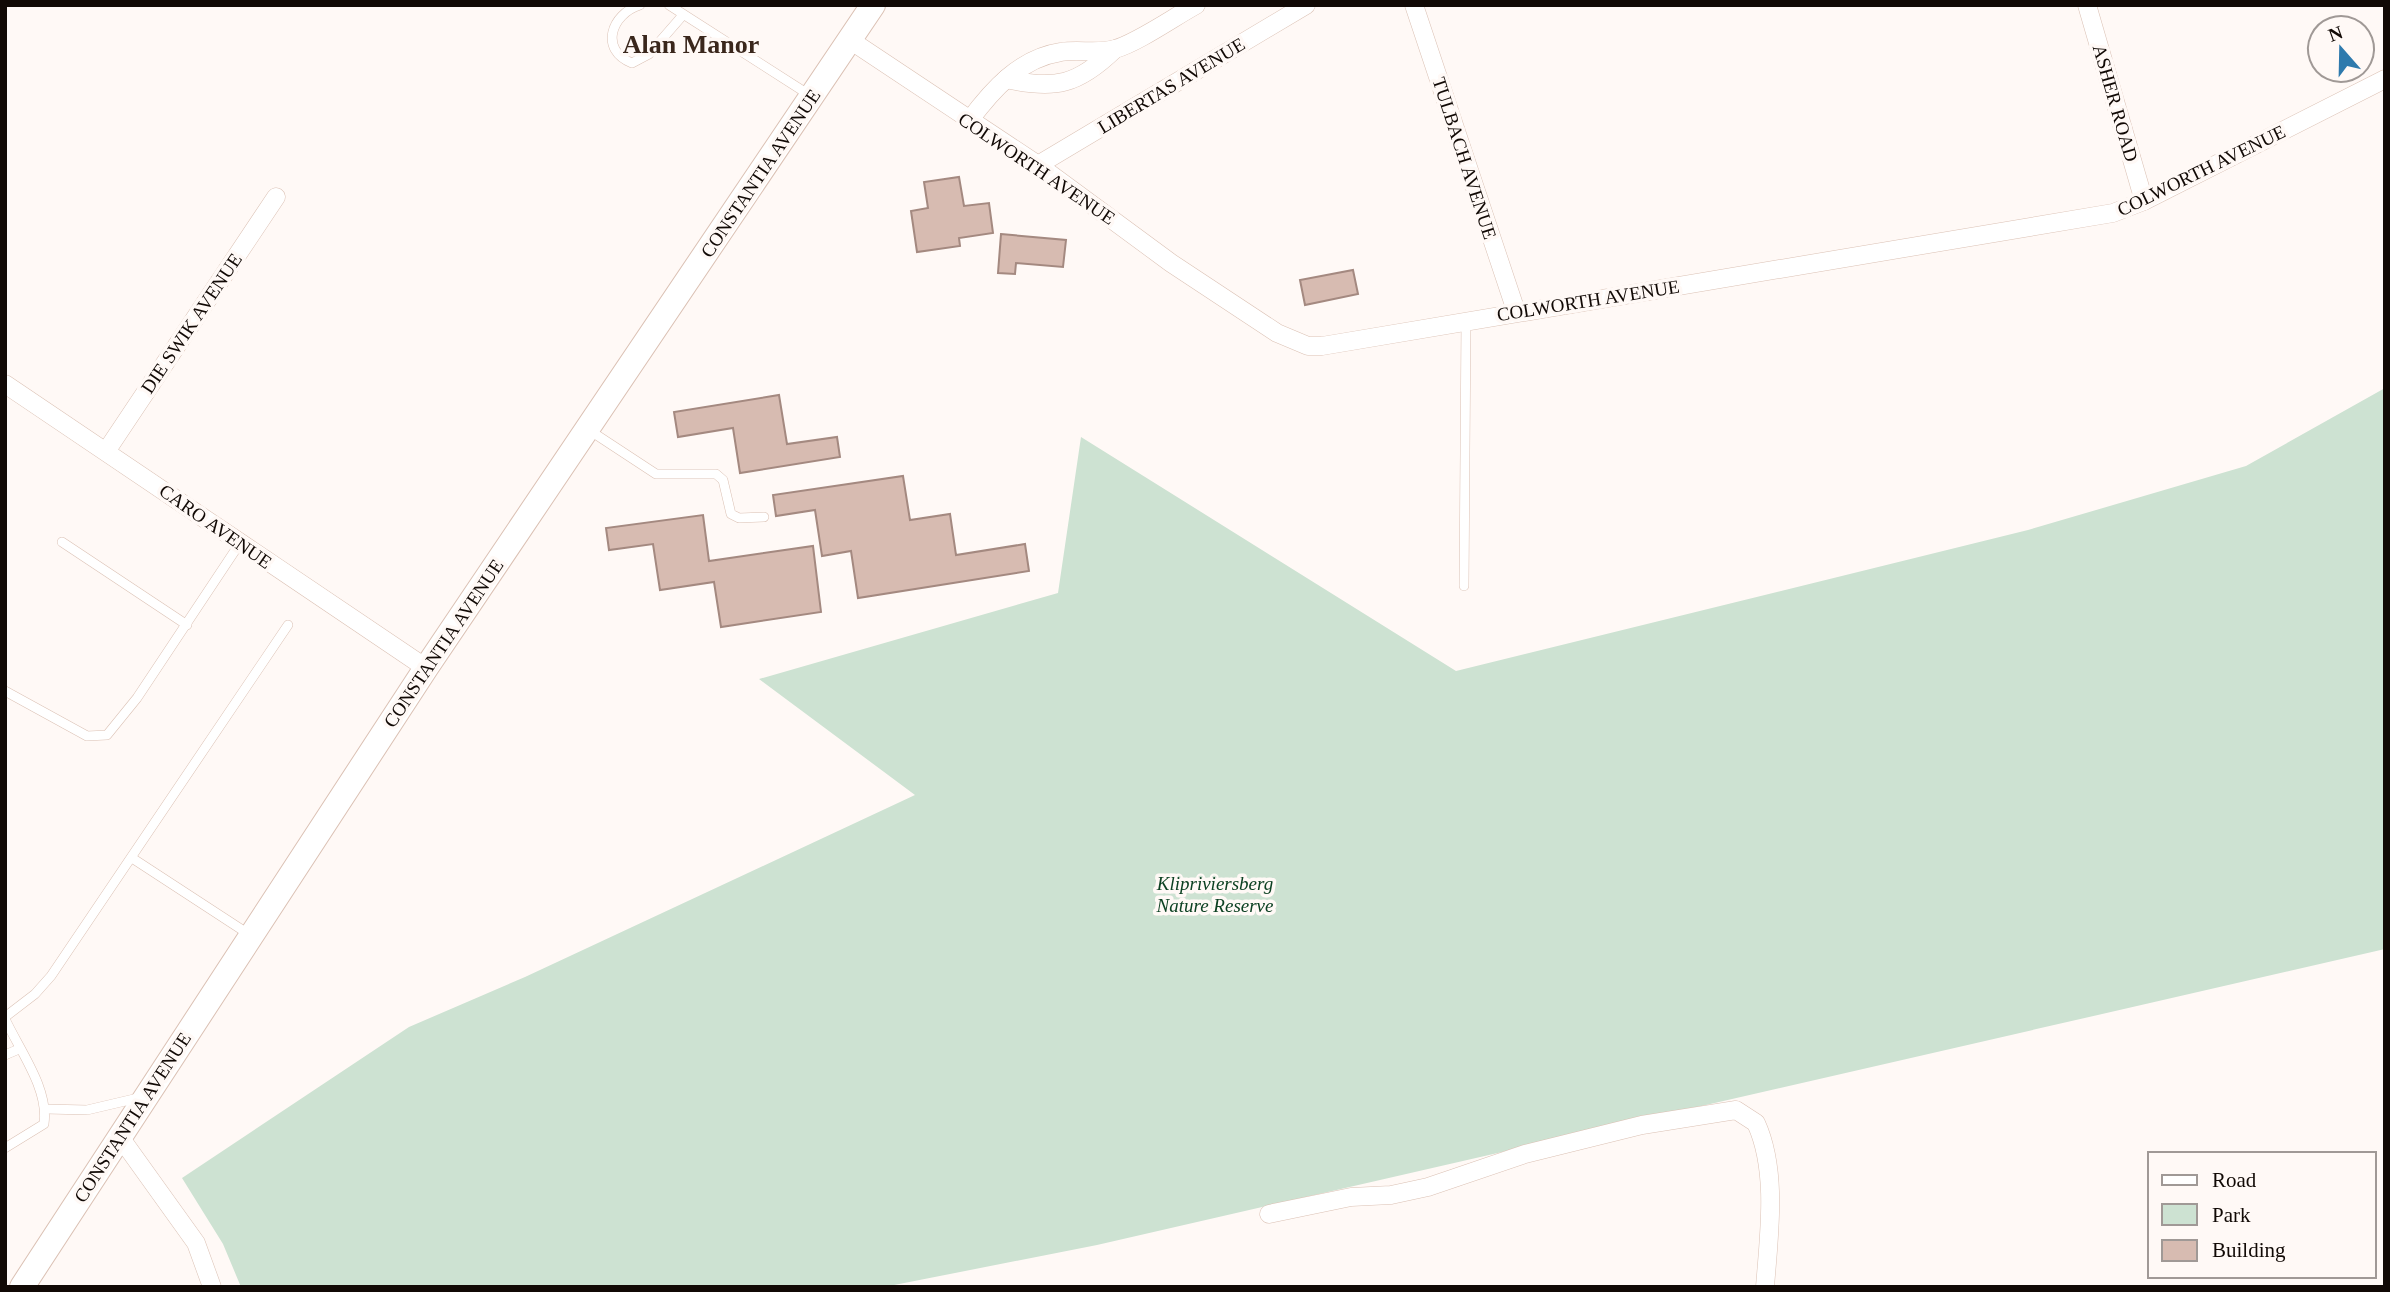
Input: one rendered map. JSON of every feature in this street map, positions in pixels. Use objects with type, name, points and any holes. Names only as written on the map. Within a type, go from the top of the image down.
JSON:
[{"type":"street","name":"CONSTANTIA AVENUE","points":[[22,1287],[426,668],[873,5]]},
{"type":"street","points":[[1006,79],[1037,86],[1057,85],[1095,69],[1115,50],[1196,5]]},
{"type":"street","name":"LIBERTAS AVENUE","points":[[1038,165],[1306,5]]},
{"type":"street","name":"TULBACH AVENUE","points":[[1413,5],[1516,312]]},
{"type":"street","name":"ASHER ROAD","points":[[2087,5],[2144,201]]},
{"type":"street","name":"COLWORTH AVENUE","points":[[850,40],[1038,165],[1171,263],[1277,333],[1297,342],[1322,346],[1466,320],[2075,222],[2113,213],[2144,201],[2385,79]]},
{"type":"street","points":[[969,121],[986,98],[1006,79],[1039,57],[1062,51],[1115,50]]},
{"type":"street","name":"DIE SWIK AVENUE","points":[[107,450],[276,197]]},
{"type":"street","name":"CARO AVENUE","points":[[5,384],[107,450],[426,668]]},
{"type":"street","points":[[1269,1214],[1351,1197],[1391,1195],[1428,1188],[1538,1151],[1675,1118],[1736,1110],[1756,1122],[1767,1155],[1769,1196],[1765,1287]]},
{"type":"street","points":[[120,1137],[196,1243],[212,1287]]},
{"type":"lane","points":[[640,5],[625,10],[617,18],[612,33],[618,51],[632,63],[649,54],[683,15]]},
{"type":"lane","points":[[668,5],[812,96]]},
{"type":"lane","points":[[1464,586],[1466,320]]},
{"type":"lane","points":[[587,429],[656,474],[716,474],[723,480],[731,514],[739,518],[764,517]]},
{"type":"lane","points":[[62,542],[187,625]]},
{"type":"lane","points":[[5,691],[87,736],[107,735],[120,722],[240,543]]},
{"type":"lane","points":[[5,1148],[44,1124],[46,1109],[40,1089],[5,1018],[36,994],[51,976],[288,625]]},
{"type":"lane","points":[[132,858],[250,934]]},
{"type":"lane","points":[[5,1055],[19,1049]]},
{"type":"lane","points":[[46,1109],[87,1110],[146,1096]]},
{"type":"green space","name":"Klipriviersberg Nature Reserve","points":[[2385,388],[2385,949],[1097,1245],[884,1287],[241,1287],[223,1244],[182,1178],[409,1027],[525,977],[915,795],[759,679],[1058,593],[1081,437],[1456,671],[2028,530],[2246,466]]},
{"type":"building","points":[[959,177],[964,206],[989,203],[993,233],[959,238],[960,246],[917,252],[911,211],[928,208],[924,182]]},
{"type":"building","points":[[1001,234],[1066,240],[1063,267],[1016,263],[1015,274],[998,273]]},
{"type":"building","points":[[1353,270],[1358,294],[1305,305],[1300,280]]},
{"type":"building","points":[[779,395],[787,444],[837,437],[840,457],[740,473],[733,428],[678,437],[674,412]]},
{"type":"building","points":[[903,476],[910,520],[950,514],[956,555],[1025,544],[1029,571],[858,598],[851,551],[822,556],[815,510],[776,516],[773,495]]},
{"type":"building","points":[[703,515],[709,561],[813,546],[821,612],[721,627],[714,582],[660,590],[653,544],[609,550],[606,528]]},
{"type":"district","name":"Alan Manor","points":[[691,44]]}]
